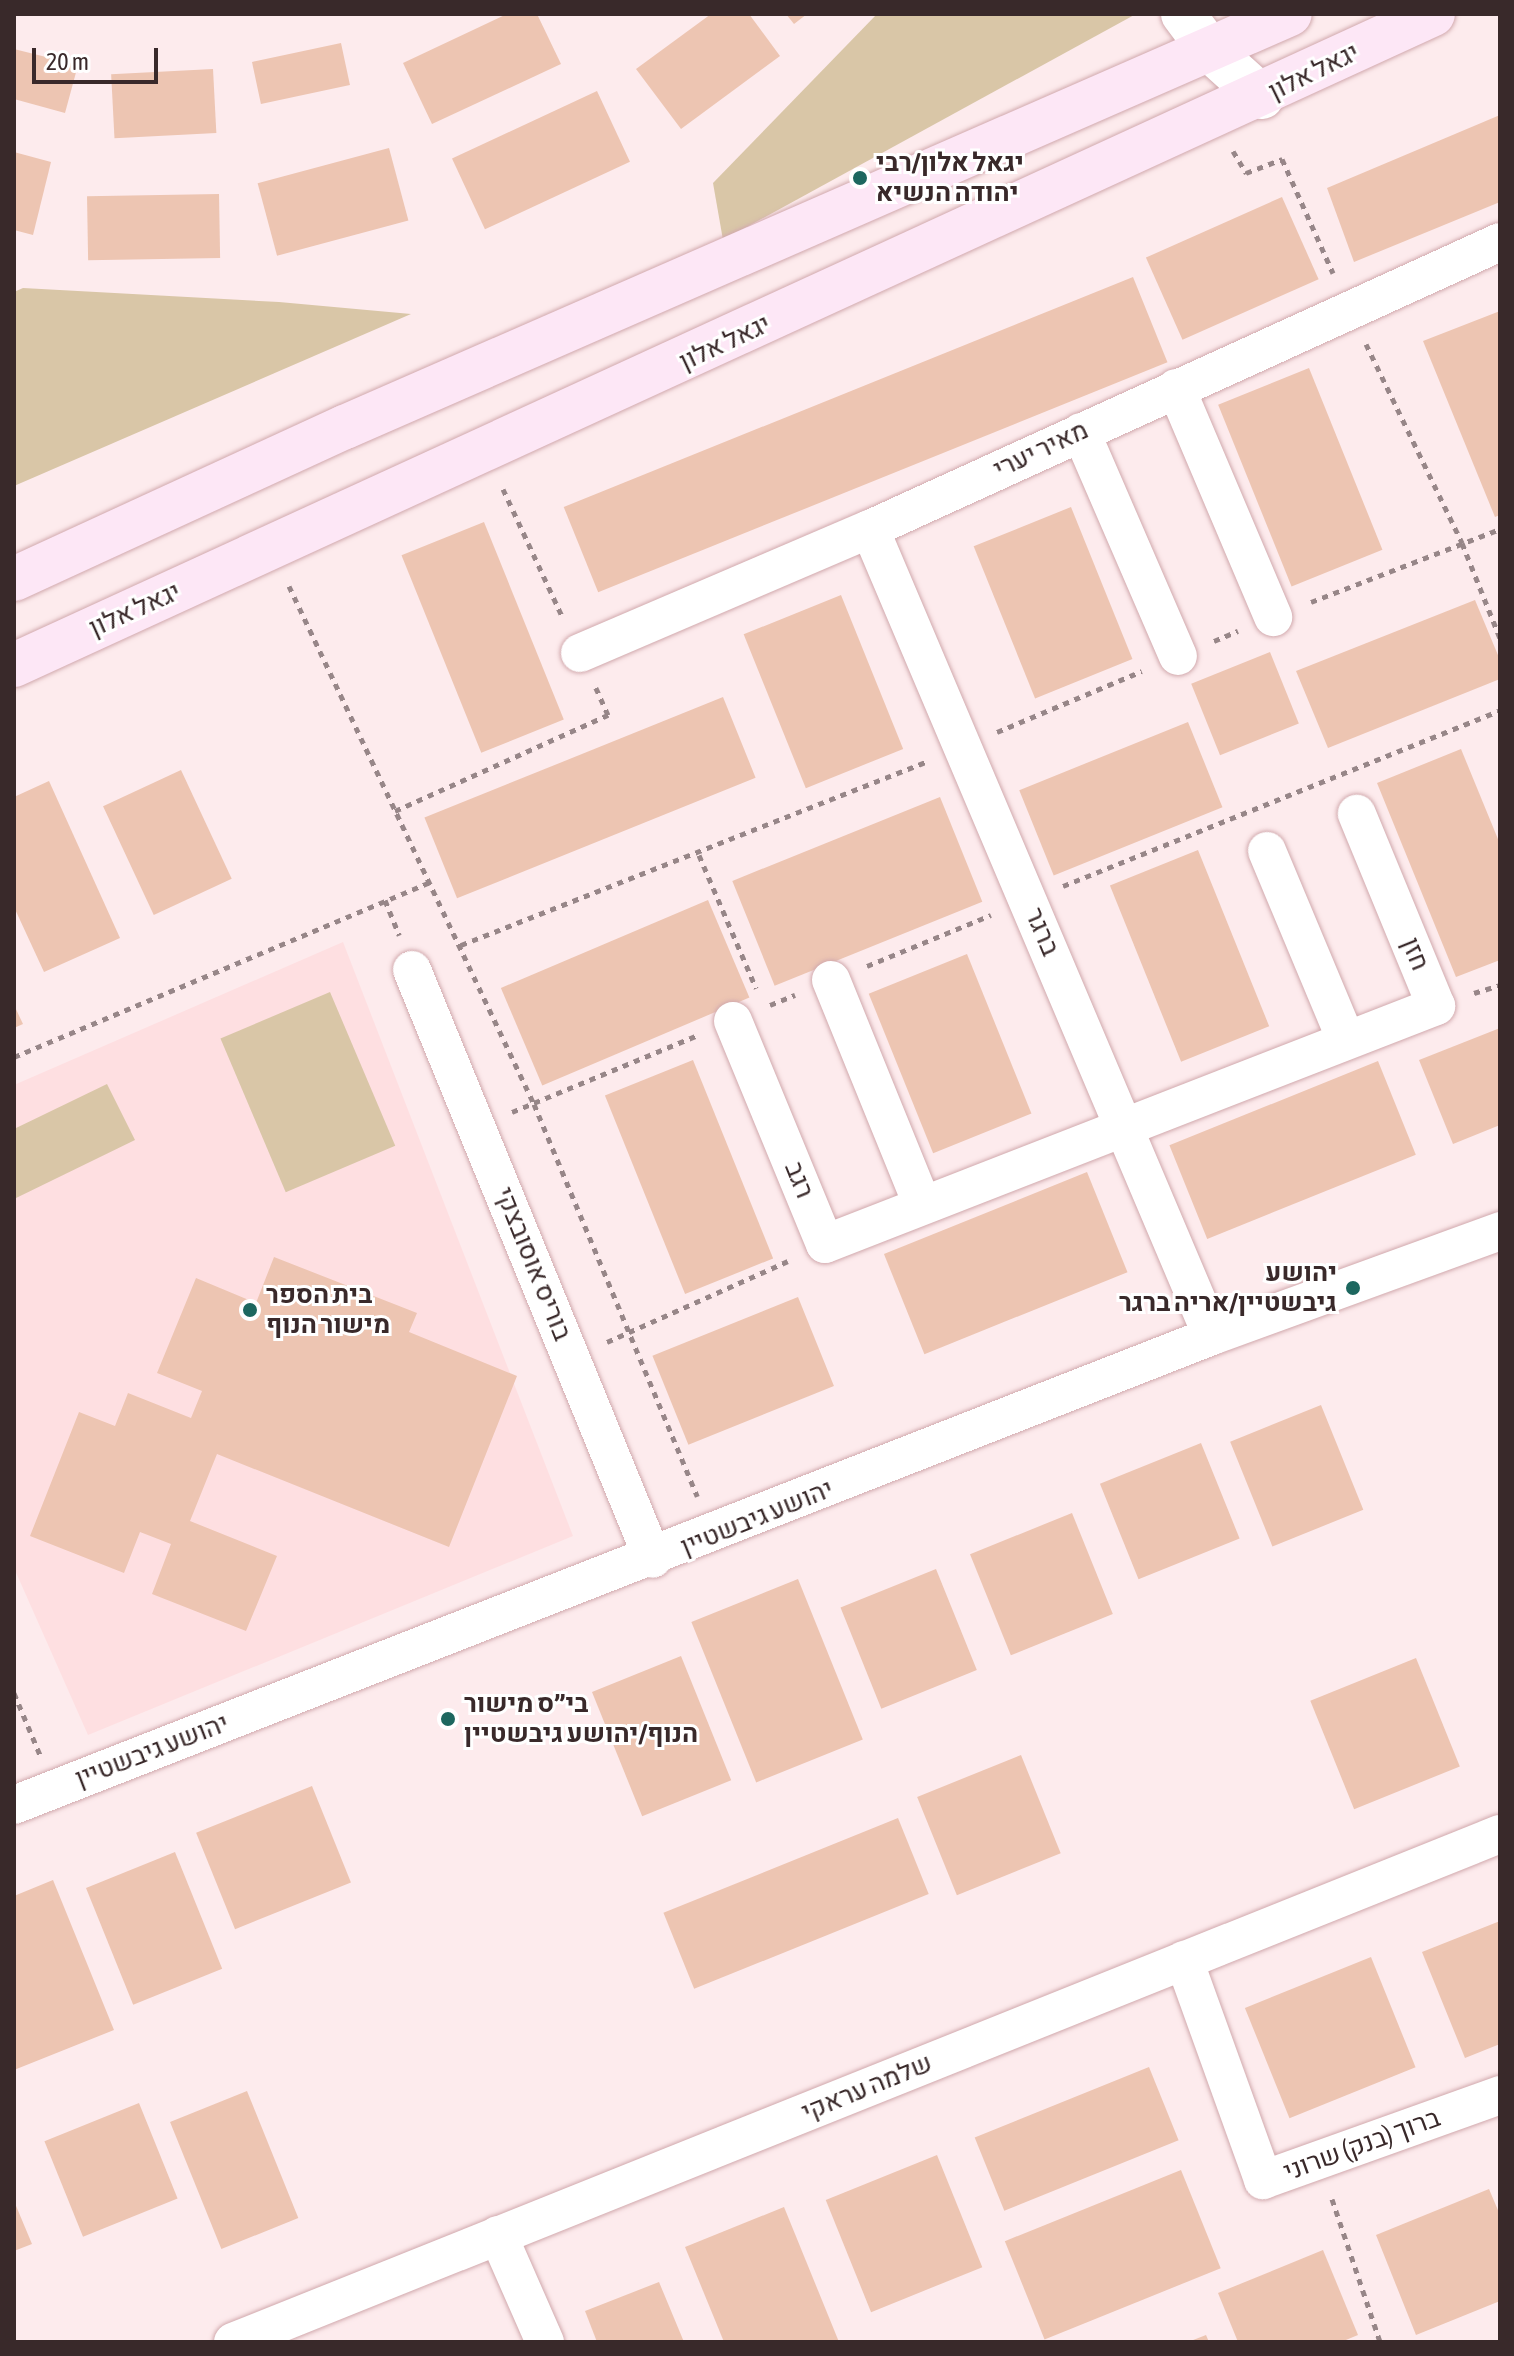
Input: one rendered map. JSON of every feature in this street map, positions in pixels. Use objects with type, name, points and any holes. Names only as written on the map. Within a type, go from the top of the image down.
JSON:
[{"type":"main road","name":"יגאל אלון","points":[[14,665],[1215,119],[1433,14]]},
{"type":"main road","points":[[14,579],[360,420],[1210,50],[1268,18]]},
{"type":"street","points":[[1183,14],[1210,50],[1262,97]]},
{"type":"street","points":[[1262,97],[1268,18]]},
{"type":"street","name":"מאיר יערי","points":[[580,653],[870,529],[1349,308],[1500,242]]},
{"type":"street","points":[[1176,388],[1273,617]]},
{"type":"street","points":[[1081,432],[1178,656]]},
{"type":"street","name":"ברגר","points":[[870,529],[1212,1336]]},
{"type":"street","name":"חזן","points":[[1122,1124],[1436,1006],[1357,814]]},
{"type":"street","points":[[1267,851],[1346,1040]]},
{"type":"street","name":"בוריס אוסובצקי","points":[[412,970],[653,1559]]},
{"type":"street","points":[[831,980],[922,1204]]},
{"type":"street","name":"רגב","points":[[749,1014],[825,1244]]},
{"type":"street","points":[[825,1244],[1122,1124]]},
{"type":"street","name":"יהושע גיבשטיין","points":[[14,1805],[653,1559],[1212,1336],[1500,1231]]},
{"type":"street","name":"שלמה עראקי","points":[[233,2342],[1500,1834]]},
{"type":"street","name":"ברוך (בנק) שרוני","points":[[1184,1960],[1263,2180],[1500,2095]]},
{"type":"street","points":[[498,2235],[545,2342]]},
{"type":"path","points":[[1215,119],[1246,173],[1282,159],[1349,308],[1462,543],[1500,638]]},
{"type":"path","points":[[395,811],[608,715],[486,453]]},
{"type":"path","points":[[271,549],[534,1104],[713,1535]]},
{"type":"path","points":[[699,855],[749,1014]]},
{"type":"path","points":[[14,1057],[430,882]]},
{"type":"path","points":[[571,1356],[825,1244]]},
{"type":"path","points":[[14,1693],[54,1789]]},
{"type":"path","points":[[1319,2160],[1380,2342]]},
{"type":"shaded area","points":[[877,14],[1136,14],[723,240],[713,183]]},
{"type":"shaded area","points":[[23,288],[279,302],[411,314],[14,486],[14,292]]},
{"type":"shaded area","name":"בית הספר מישור הנוף","points":[[343,942],[573,1536],[88,1735],[14,1568],[14,1085]]},
{"type":"shaded area","points":[[330,992],[395,1146],[286,1192],[220,1038]]},
{"type":"shaded area","points":[[107,1084],[135,1140],[14,1199],[14,1129]]},
{"type":"building","points":[[507,14],[537,14],[561,64],[432,124],[403,63]]},
{"type":"building","points":[[711,14],[749,14],[780,56],[681,129],[636,69]]},
{"type":"building","points":[[786,14],[807,14],[794,24]]},
{"type":"building","points":[[341,43],[350,85],[261,104],[252,62]]},
{"type":"building","points":[[14,49],[78,65],[65,113],[14,99]]},
{"type":"building","points":[[213,69],[216,133],[114,138],[111,74]]},
{"type":"building","points":[[597,91],[630,162],[485,229],[452,159]]},
{"type":"building","points":[[1500,115],[1500,202],[1354,262],[1327,188]]},
{"type":"building","points":[[389,148],[408,220],[277,256],[258,183]]},
{"type":"building","points":[[14,152],[51,162],[33,235],[14,230]]},
{"type":"building","points":[[219,194],[220,258],[88,260],[87,196]]},
{"type":"building","points":[[1282,197],[1319,279],[1182,340],[1146,258]]},
{"type":"building","points":[[1133,277],[1167,362],[598,592],[564,507]]},
{"type":"building","points":[[1500,311],[1500,515],[1495,517],[1423,341]]},
{"type":"building","points":[[1309,368],[1382,550],[1292,586],[1218,405]]},
{"type":"building","points":[[1071,507],[1132,659],[1035,698],[974,546]]},
{"type":"building","points":[[484,522],[564,719],[481,753],[401,555]]},
{"type":"building","points":[[841,595],[903,749],[806,788],[744,634]]},
{"type":"building","points":[[1475,600],[1500,660],[1500,679],[1328,748],[1296,671]]},
{"type":"building","points":[[1270,652],[1299,723],[1220,755],[1191,684]]},
{"type":"building","points":[[723,697],[756,778],[457,898],[424,818]]},
{"type":"building","points":[[1188,722],[1222,807],[1054,875],[1019,790]]},
{"type":"building","points":[[1461,749],[1500,844],[1500,960],[1456,977],[1377,783]]},
{"type":"building","points":[[181,770],[232,879],[154,915],[103,806]]},
{"type":"building","points":[[49,781],[120,938],[44,972],[14,907],[14,797]]},
{"type":"building","points":[[940,797],[982,902],[775,986],[732,881]]},
{"type":"building","points":[[1198,850],[1269,1026],[1181,1062],[1110,886]]},
{"type":"building","points":[[708,900],[749,998],[542,1085],[501,988]]},
{"type":"building","points":[[967,954],[1031,1113],[933,1153],[869,994]]},
{"type":"building","points":[[14,1005],[23,1024],[14,1028]]},
{"type":"building","points":[[1500,1028],[1500,1125],[1453,1144],[1419,1060]]},
{"type":"building","points":[[693,1060],[773,1258],[685,1294],[605,1096]]},
{"type":"building","points":[[1378,1061],[1416,1155],[1207,1239],[1169,1145]]},
{"type":"building","points":[[1087,1172],[1127,1272],[924,1354],[884,1254]]},
{"type":"building","points":[[274,1257],[417,1313],[409,1332],[517,1376],[449,1547],[217,1454],[190,1521],[277,1556],[246,1631],[152,1594],[171,1544],[140,1532],[124,1573],[30,1536],[79,1412],[115,1426],[128,1393],[191,1418],[202,1391],[157,1373],[196,1278],[256,1303]]},
{"type":"building","points":[[798,1297],[834,1386],[688,1445],[652,1356]]},
{"type":"building","points":[[1321,1405],[1363,1510],[1272,1546],[1230,1442]]},
{"type":"building","points":[[1201,1443],[1240,1538],[1139,1579],[1100,1484]]},
{"type":"building","points":[[1072,1513],[1113,1614],[1011,1655],[970,1554]]},
{"type":"building","points":[[936,1569],[977,1670],[881,1709],[841,1608]]},
{"type":"building","points":[[798,1579],[863,1739],[756,1782],[691,1622]]},
{"type":"building","points":[[681,1656],[731,1780],[642,1816],[592,1692]]},
{"type":"building","points":[[1416,1658],[1460,1766],[1354,1809],[1310,1701]]},
{"type":"building","points":[[1021,1755],[1061,1853],[957,1895],[917,1797]]},
{"type":"building","points":[[312,1786],[351,1882],[235,1929],[196,1833]]},
{"type":"building","points":[[898,1818],[929,1894],[694,1989],[663,1913]]},
{"type":"building","points":[[175,1852],[222,1969],[133,2005],[86,1888]]},
{"type":"building","points":[[53,1880],[114,2030],[14,2070],[14,1896]]},
{"type":"building","points":[[1500,1921],[1500,2044],[1465,2058],[1422,1952]]},
{"type":"building","points":[[1371,1957],[1416,2067],[1289,2118],[1245,2008]]},
{"type":"building","points":[[1149,2067],[1179,2140],[1004,2211],[975,2137]]},
{"type":"building","points":[[247,2091],[298,2218],[221,2249],[170,2122]]},
{"type":"building","points":[[139,2103],[178,2198],[83,2237],[44,2141]]},
{"type":"building","points":[[937,2155],[982,2267],[871,2312],[826,2200]]},
{"type":"building","points":[[1181,2170],[1221,2268],[1045,2339],[1005,2241]]},
{"type":"building","points":[[1489,2189],[1500,2215],[1500,2301],[1416,2335],[1376,2235]]},
{"type":"building","points":[[14,2201],[32,2244],[14,2251]]},
{"type":"building","points":[[784,2207],[839,2342],[724,2342],[685,2247]]},
{"type":"building","points":[[1323,2250],[1358,2335],[1341,2342],[1238,2342],[1218,2293]]},
{"type":"building","points":[[659,2282],[684,2342],[597,2342],[585,2311]]},
{"type":"building","points":[[1206,2335],[1209,2342],[1188,2342]]},
{"type":"place","name":"יגאל אלון/רבי יהודה הנשיא","points":[[860,178]]},
{"type":"place","name":"יהושע גיבשטיין/אריה ברגר","points":[[1353,1288]]},
{"type":"place","name":"בית הספר מישור הנוף","points":[[250,1310]]},
{"type":"place","name":"בי״ס מישור הנוף/יהושע גיבשטיין","points":[[448,1719]]}]
